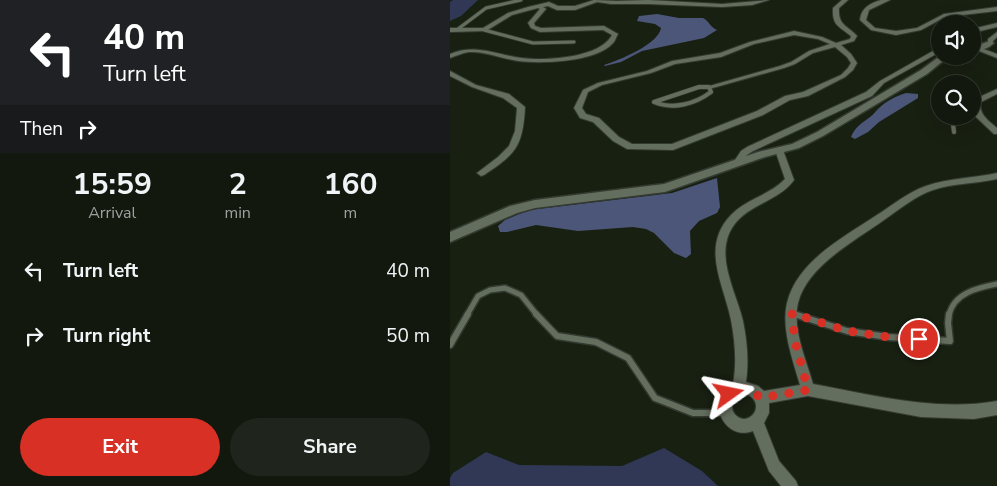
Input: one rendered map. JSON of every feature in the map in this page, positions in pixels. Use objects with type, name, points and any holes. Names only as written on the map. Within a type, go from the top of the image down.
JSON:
[{"type":"street","points":[[450,30],[484,30],[517,11],[542,8],[552,4],[575,8],[598,0],[619,4],[648,2],[731,5],[766,0]]},
{"type":"street","points":[[709,87],[782,67],[811,52],[852,40],[857,35],[838,25],[835,18],[836,8],[845,0]]},
{"type":"street","points":[[873,29],[863,20],[864,12],[867,8],[887,0]]},
{"type":"street","points":[[450,56],[466,50],[475,50],[522,60],[562,59],[610,45],[614,39],[615,34],[604,28],[540,30],[533,27],[531,23],[542,8]]},
{"type":"street","points":[[866,31],[873,29],[896,33],[905,32],[919,29],[944,16],[997,9]]},
{"type":"street","points":[[981,29],[997,25]]},
{"type":"street","points":[[794,33],[808,34],[834,44],[850,57],[854,63],[851,69],[843,76],[805,94],[788,98],[760,113],[673,147],[630,147],[616,139],[596,120],[583,116],[578,108],[584,91],[600,84],[648,72],[674,62],[721,55],[752,43],[794,33]]},
{"type":"street","points":[[997,34],[990,40],[994,42],[997,56]]},
{"type":"street","points":[[981,47],[994,42]]},
{"type":"street","points":[[981,50],[997,56]]},
{"type":"street","points":[[737,163],[744,153],[750,149],[869,94],[882,82],[931,54]]},
{"type":"street","points":[[450,237],[514,209],[535,204],[665,188],[794,146],[820,134],[933,65]]},
{"type":"street","points":[[450,73],[474,86],[506,96],[521,107],[520,132],[514,147],[505,157],[481,173]]},
{"type":"street","points":[[981,100],[997,91]]},
{"type":"street","points":[[981,117],[995,130]]},
{"type":"street","points":[[739,388],[741,376],[739,336],[735,312],[723,278],[722,238],[729,223],[746,208],[784,188],[790,180],[779,150]]},
{"type":"street","points":[[808,390],[795,341],[792,313],[792,303],[799,284],[830,253],[908,198],[927,188],[946,182],[997,176]]},
{"type":"street","points":[[739,388],[751,390],[760,398],[762,411],[757,422],[745,427],[733,423],[726,412],[725,406],[729,394],[739,388]]},
{"type":"street","points":[[760,398],[808,390],[921,410],[974,412],[997,408]]},
{"type":"street","points":[[757,422],[774,466],[791,486]]},
{"type":"lane","points":[[458,29],[486,8],[521,0]]},
{"type":"lane","points":[[495,24],[496,34]]},
{"type":"lane","points":[[484,30],[533,43],[574,42]]},
{"type":"lane","points":[[699,86],[709,87],[711,92],[706,97],[688,102],[668,106],[654,102],[699,86]]},
{"type":"lane","points":[[952,125],[954,132]]},
{"type":"lane","points":[[792,313],[847,331],[888,337],[950,341],[948,316],[956,300],[973,289],[997,284]]},
{"type":"lane","points":[[450,345],[478,296],[490,290],[505,288],[521,295],[557,336],[596,342],[628,358],[655,398],[693,412],[726,412]]},
{"type":"shaded area","points":[[453,0],[478,0],[461,16],[450,21],[450,2]]},
{"type":"shaded area","points":[[657,14],[679,18],[703,18],[717,30],[704,38],[642,51],[621,62],[604,65],[637,51],[653,40],[661,28],[655,24],[637,21],[639,16]]},
{"type":"shaded area","points":[[906,93],[918,94],[918,98],[879,122],[868,132],[855,139],[851,137],[857,128],[881,106],[891,99]]},
{"type":"shaded area","points":[[717,178],[720,207],[717,213],[699,221],[690,231],[691,254],[686,258],[674,253],[654,233],[646,229],[633,227],[578,231],[536,225],[500,232],[498,226],[505,220],[529,210],[672,193]]},
{"type":"shaded area","points":[[664,448],[702,471],[718,486],[450,486],[450,478],[453,473],[486,452],[519,465],[622,466]]},
{"type":"route","points":[[729,394],[739,388],[745,388],[756,393],[760,398],[808,390],[795,341],[792,313],[847,331],[919,339]]}]
